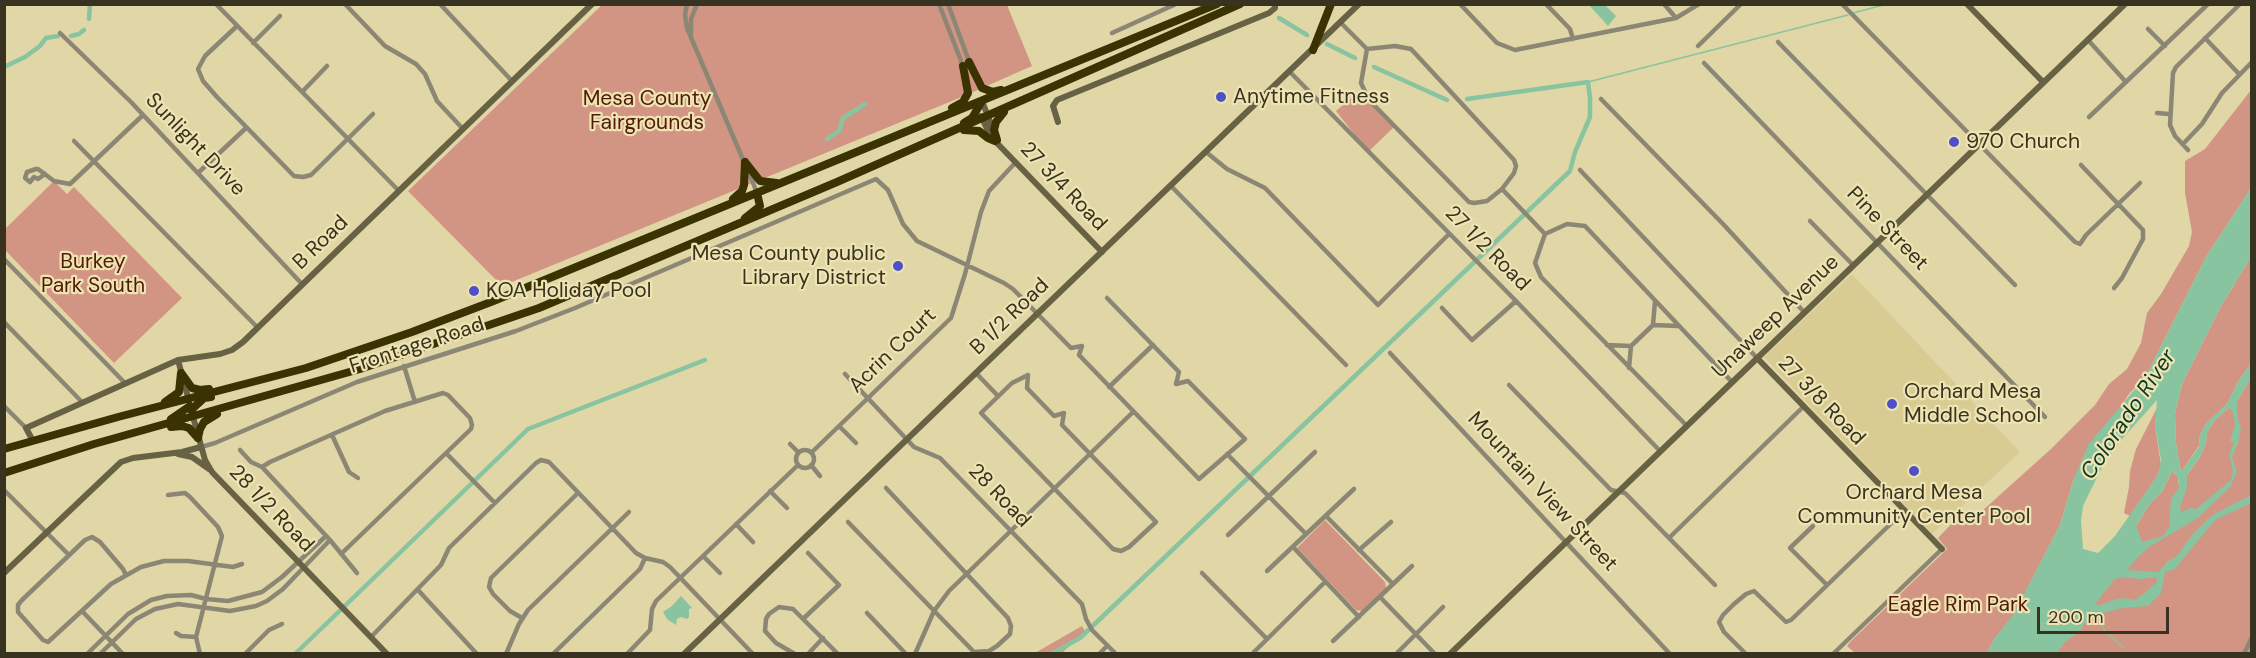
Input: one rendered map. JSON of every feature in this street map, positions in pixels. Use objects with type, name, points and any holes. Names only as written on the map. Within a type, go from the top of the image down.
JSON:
[{"type":"highway","points":[[181,374],[189,386],[194,389],[231,387],[306,368],[412,332],[979,104],[1217,4]]},
{"type":"highway","points":[[200,442],[200,429],[210,417],[265,396],[380,363],[498,324],[632,271],[985,118],[1240,4]]},
{"type":"highway","points":[[1313,50],[1331,4]]},
{"type":"highway","points":[[966,64],[980,85],[993,92],[1077,63]]},
{"type":"highway","points":[[889,139],[963,102],[968,93],[966,64]]},
{"type":"highway","points":[[998,142],[994,127],[1000,115],[1053,92],[1072,79]]},
{"type":"highway","points":[[957,130],[972,118],[979,104]]},
{"type":"highway","points":[[957,130],[976,130],[998,142]]},
{"type":"highway","points":[[745,162],[760,181],[779,183]]},
{"type":"highway","points":[[723,206],[742,191],[745,180],[745,162]]},
{"type":"highway","points":[[726,230],[758,208],[760,203],[756,193]]},
{"type":"highway","points":[[4,449],[117,417],[171,398],[180,389],[181,374]]},
{"type":"highway","points":[[138,433],[231,387]]},
{"type":"highway","points":[[117,417],[265,396]]},
{"type":"highway","points":[[4,473],[138,433],[182,426],[192,430],[200,442]]},
{"type":"street","points":[[216,4],[346,139],[399,190]]},
{"type":"street","points":[[440,4],[512,81]]},
{"type":"street","name":"B Road","points":[[26,428],[178,360],[229,351],[243,342],[592,4]]},
{"type":"street","points":[[687,4],[686,24],[756,193]]},
{"type":"street","points":[[691,34],[691,19],[697,4]]},
{"type":"street","points":[[939,4],[966,64]]},
{"type":"street","points":[[948,4],[979,104]]},
{"type":"street","points":[[1112,33],[1176,4]]},
{"type":"street","name":"B 1/2 Road","points":[[684,654],[1359,4]]},
{"type":"street","points":[[1460,4],[1497,42],[1515,50],[1676,18],[1699,4]]},
{"type":"street","points":[[1546,4],[1570,29],[1573,39]]},
{"type":"street","points":[[1664,4],[1676,18]]},
{"type":"street","points":[[1698,46],[1740,4]]},
{"type":"street","points":[[1842,4],[2067,234],[2080,244],[2086,235],[2140,183]]},
{"type":"street","points":[[1967,4],[2043,82]]},
{"type":"street","name":"Unaweep Avenue","points":[[1450,654],[2125,4]]},
{"type":"street","points":[[2197,4],[2202,10]]},
{"type":"street","points":[[2089,117],[2208,4]]},
{"type":"street","points":[[2188,150],[2175,136],[2170,125],[2173,73],[2176,67],[2240,4]]},
{"type":"street","points":[[345,5],[385,46],[416,64],[425,74],[437,101],[463,129]]},
{"type":"street","points":[[1058,122],[1053,106],[1057,100],[1275,6]]},
{"type":"street","points":[[254,43],[280,16]]},
{"type":"street","points":[[1341,22],[1367,49]]},
{"type":"street","points":[[237,26],[205,56],[198,69],[203,81],[294,177],[311,175],[373,114]]},
{"type":"street","points":[[2148,29],[2164,46]]},
{"type":"street","name":"Sunlight Drive","points":[[60,33],[199,172],[302,284]]},
{"type":"street","points":[[2205,38],[2239,74]]},
{"type":"street","points":[[2088,40],[2126,82]]},
{"type":"street","points":[[1778,42],[2015,285]]},
{"type":"street","points":[[1395,46],[1411,49],[1514,160],[1516,166],[1514,173],[1502,189],[1487,201],[1468,202],[1369,100],[1361,82],[1367,49],[1395,46]]},
{"type":"street","points":[[2183,144],[2202,124],[2222,93],[2252,62]]},
{"type":"street","name":"Pine Street","points":[[1704,63],[2045,417]]},
{"type":"street","points":[[302,92],[327,66]]},
{"type":"street","name":"27 1/2 Road","points":[[1290,72],[1660,451]]},
{"type":"street","points":[[1601,99],[1724,225],[1804,312]]},
{"type":"street","name":"27 3/4 Road","points":[[979,104],[998,142],[1102,252]]},
{"type":"street","points":[[2157,113],[2169,114]]},
{"type":"street","points":[[45,174],[54,181],[70,184],[143,115]]},
{"type":"street","points":[[199,172],[246,128]]},
{"type":"street","points":[[74,141],[258,328]]},
{"type":"street","points":[[1206,152],[1227,169],[1264,188],[1377,305],[1449,234]]},
{"type":"street","name":"Acrin Court","points":[[811,453],[951,318],[989,191],[1016,162]]},
{"type":"street","points":[[2081,165],[2139,225],[2143,234],[2122,278],[2114,288]]},
{"type":"street","name":"27 3/8 Road","points":[[1580,170],[1757,358],[1942,549]]},
{"type":"street","name":"Frontage Road","points":[[200,442],[216,443],[357,382],[516,331],[576,308],[876,179],[888,190],[903,224],[917,241],[967,265]]},
{"type":"street","points":[[1171,186],[1346,365]]},
{"type":"street","points":[[1502,189],[1545,234]]},
{"type":"street","points":[[1810,221],[1853,265]]},
{"type":"street","points":[[1687,426],[1541,277],[1536,269],[1536,256],[1545,234],[1567,224],[1585,226],[1732,382]]},
{"type":"street","points":[[4,259],[125,383]]},
{"type":"street","points":[[967,265],[1013,289],[1071,348],[1083,346],[1079,355],[1199,479],[1245,439],[1188,381],[1176,384],[1179,372],[1107,298]]},
{"type":"street","points":[[1442,308],[1472,340],[1516,301]]},
{"type":"street","points":[[1629,368],[1631,346],[1653,325],[1655,301]]},
{"type":"street","points":[[4,322],[82,402]]},
{"type":"street","points":[[1653,325],[1678,326]]},
{"type":"street","points":[[1109,387],[1153,345]]},
{"type":"street","points":[[1606,345],[1631,346]]},
{"type":"street","name":"Mountain View Street","points":[[1390,353],[1670,654]]},
{"type":"street","name":"28 1/2 Road","points":[[178,360],[200,442],[212,472],[387,654]]},
{"type":"street","points":[[404,366],[415,402]]},
{"type":"street","points":[[976,373],[998,396]]},
{"type":"street","name":"28 Road","points":[[845,374],[914,447],[940,458],[1082,604],[1092,630],[1116,654]]},
{"type":"street","points":[[1028,375],[1027,388],[1054,416],[1064,413],[1062,425],[1090,454],[1156,522],[1130,547],[1121,551],[1113,549],[981,413],[1012,382],[1028,375]]},
{"type":"street","points":[[1509,385],[1611,490],[1625,493],[1715,585]]},
{"type":"street","points":[[262,467],[385,411],[443,393],[448,395],[470,418],[471,429],[341,554]]},
{"type":"street","points":[[4,406],[26,428],[33,441]]},
{"type":"street","points":[[1669,538],[1804,406]]},
{"type":"street","points":[[915,654],[934,612],[949,591],[1133,412]]},
{"type":"street","points":[[839,426],[856,443]]},
{"type":"street","points":[[332,435],[349,472],[358,478]]},
{"type":"street","points":[[1168,447],[1174,441]]},
{"type":"street","points":[[169,454],[200,442]]},
{"type":"street","points":[[790,444],[798,452]]},
{"type":"street","points":[[240,450],[251,462],[262,467],[357,573]]},
{"type":"street","points":[[805,450],[811,453],[813,459],[811,465],[804,468],[798,465],[796,459],[798,452],[805,450]]},
{"type":"street","points":[[1228,535],[1315,452]]},
{"type":"street","points":[[446,453],[495,503]]},
{"type":"street","points":[[4,573],[121,462],[133,458],[169,454],[192,457],[212,472]]},
{"type":"street","points":[[1227,454],[1306,534]]},
{"type":"street","points":[[371,637],[441,565],[449,548],[541,460],[549,462],[636,553],[645,558],[663,562],[681,578],[752,653]]},
{"type":"street","points":[[627,654],[650,630],[652,609],[656,601],[798,465]]},
{"type":"street","points":[[811,465],[820,476]]},
{"type":"street","points":[[1125,491],[1131,485]]},
{"type":"street","points":[[848,522],[974,652],[989,651],[997,646],[1010,634],[1011,626],[1008,618],[886,488]]},
{"type":"street","points":[[1267,571],[1354,489]]},
{"type":"street","points":[[4,490],[69,555]]},
{"type":"street","points":[[770,492],[787,508]]},
{"type":"street","points":[[168,495],[185,493],[218,527],[222,536],[196,637],[200,654]]},
{"type":"street","points":[[522,618],[510,611],[493,594],[489,587],[491,578],[578,493]]},
{"type":"street","points":[[1746,654],[1724,632],[1719,622],[1723,615],[1746,594],[1751,591],[1758,594],[1786,622],[1791,620],[1905,510]]},
{"type":"street","points":[[506,654],[522,618],[538,599],[629,512]]},
{"type":"street","points":[[1326,516],[1393,584]]},
{"type":"street","points":[[1359,550],[1391,522]]},
{"type":"street","points":[[736,525],[753,542]]},
{"type":"street","points":[[1813,526],[1790,548],[1827,585]]},
{"type":"street","points":[[126,575],[100,542],[92,537],[85,540],[18,605],[18,612],[43,640],[48,642],[101,592],[141,567],[164,561],[188,561],[233,567],[242,564]]},
{"type":"street","points":[[87,654],[128,614],[151,600],[191,595],[228,601],[251,596],[270,587],[301,564],[328,538]]},
{"type":"street","points":[[1293,547],[1359,617]]},
{"type":"street","points":[[1833,654],[1942,549]]},
{"type":"street","points":[[804,618],[839,585],[808,553]]},
{"type":"street","points":[[704,556],[720,573]]},
{"type":"street","points":[[553,654],[640,569],[645,558]]},
{"type":"street","points":[[100,654],[136,619],[154,609],[178,604],[230,611],[256,606],[278,593],[301,564]]},
{"type":"street","points":[[1333,641],[1412,566]]},
{"type":"street","points":[[1202,573],[1267,639]]},
{"type":"street","points":[[1252,654],[1325,582]]},
{"type":"street","points":[[418,590],[477,654]]},
{"type":"street","points":[[1380,597],[1435,654]]},
{"type":"street","points":[[795,654],[776,643],[768,635],[764,626],[774,609],[786,606],[793,609],[838,654]]},
{"type":"street","points":[[1396,654],[1443,607]]},
{"type":"street","points":[[82,611],[123,654]]},
{"type":"street","points":[[867,613],[906,654]]},
{"type":"street","points":[[245,654],[269,630],[282,624]]},
{"type":"street","points":[[176,633],[181,636],[196,637]]},
{"type":"street","points":[[2244,654],[2252,637]]},
{"type":"street","points":[[808,654],[824,638]]},
{"type":"street","points":[[1100,654],[1107,646]]},
{"type":"shaded area","name":"Orchard Mesa Middle School","points":[[1852,274],[2020,452],[1932,534],[1764,357]]},
{"type":"green space","name":"Mesa County Fairgrounds","points":[[602,5],[1007,5],[1032,66],[502,286],[408,191]]},
{"type":"green space","name":"Eagle Rim Park","points":[[2251,90],[2251,188],[2206,257],[2146,376],[2129,394],[2074,478],[2060,525],[2013,616],[1995,638],[1987,653],[1855,653],[1847,646],[1850,642],[1947,549],[1938,538],[1958,517],[1972,520],[2051,449],[2095,405],[2109,384],[2127,369],[2141,343],[2147,313],[2189,246],[2192,232],[2185,193],[2185,161],[2205,149]]},
{"type":"green space","points":[[1358,92],[1395,126],[1368,152],[1336,111]]},
{"type":"green space","name":"Burkey Park South","points":[[54,181],[67,194],[74,187],[182,298],[114,363],[5,250],[5,229]]},
{"type":"green space","points":[[2251,257],[2251,363],[2227,404],[2206,424],[2200,435],[2199,446],[2181,472],[2176,443],[2175,414],[2182,384],[2220,308]]},
{"type":"green space","points":[[2251,378],[2251,653],[2056,654],[2151,502],[2162,492],[2172,471],[2178,477],[2178,484],[2183,481],[2200,457],[2206,443],[2207,433],[2214,421],[2230,407],[2232,410],[2237,407],[2237,401]]},
{"type":"green space","points":[[2157,408],[2155,425],[2161,465],[2158,475],[2130,516],[2124,513],[2130,471],[2136,449]]},
{"type":"green space","points":[[1325,520],[1385,582],[1386,588],[1362,611],[1356,610],[1297,548]]},
{"type":"green space","points":[[1082,626],[1085,631],[1062,653],[1035,653]]},
{"type":"water","points":[[1589,5],[1605,5],[1616,16],[1608,26]]},
{"type":"water","name":"Colorado River","points":[[2251,188],[2251,257],[2220,308],[2182,384],[2175,414],[2176,443],[2181,472],[2199,447],[2200,435],[2206,424],[2227,404],[2251,363],[2251,378],[2237,401],[2237,415],[2241,429],[2232,457],[2237,472],[2230,487],[2198,518],[2149,547],[2127,570],[2159,572],[2167,562],[2177,556],[2192,535],[2211,516],[2251,495],[2251,503],[2215,520],[2175,569],[2165,572],[2161,593],[2148,606],[2122,608],[2087,620],[2080,631],[2064,643],[2057,653],[1987,653],[1995,638],[2013,615],[2060,525],[2074,478],[2088,445],[2146,376],[2206,257]],"holes":[[[2157,400],[2155,425],[2161,460],[2158,475],[2115,536],[2098,553],[2083,549],[2081,521],[2083,506],[2103,465],[2122,439]],[[2230,407],[2235,424],[2230,442],[2234,442],[2229,455],[2233,470],[2231,480],[2196,509],[2191,508],[2181,512],[2180,507],[2187,488],[2187,475],[2200,457],[2206,443],[2207,433],[2214,421]],[[2172,471],[2178,477],[2179,488],[2171,498],[2169,527],[2163,536],[2142,542],[2136,526],[2151,502],[2162,492]],[[2120,577],[2141,579],[2156,577],[2157,582],[2136,600],[2123,598],[2098,606],[2096,603],[2114,580]]]},
{"type":"water","points":[[681,596],[692,608],[689,609],[689,617],[677,619],[676,625],[667,619],[663,612]]},
{"type":"waterway","points":[[89,19],[90,4]]},
{"type":"waterway","points":[[1853,13],[1887,4]]},
{"type":"waterway","points":[[1588,82],[1848,15]]},
{"type":"waterway","points":[[1279,18],[1307,35]]},
{"type":"waterway","points":[[71,36],[84,30]]},
{"type":"waterway","points":[[4,67],[25,57],[40,46],[46,38],[58,36]]},
{"type":"waterway","points":[[1327,44],[1355,58]]},
{"type":"waterway","points":[[1374,67],[1447,100]]},
{"type":"waterway","points":[[1051,654],[1080,638],[1570,171],[1575,152],[1590,117],[1588,82],[1467,99]]},
{"type":"waterway","points":[[827,139],[839,131],[843,118],[865,104]]},
{"type":"waterway","points":[[295,654],[528,429],[705,360]]},
{"type":"waterway","points":[[2097,616],[2105,631],[2124,648]]},
{"type":"place","name":"Anytime Fitness","points":[[1221,97]]},
{"type":"place","name":"970 Church","points":[[1954,142]]},
{"type":"place","name":"Mesa County public Library District","points":[[898,266]]},
{"type":"place","name":"KOA Holiday Pool","points":[[474,291]]},
{"type":"place","name":"Orchard Mesa Middle School","points":[[1892,404]]},
{"type":"place","name":"Orchard Mesa Community Center Pool","points":[[1914,471]]}]
